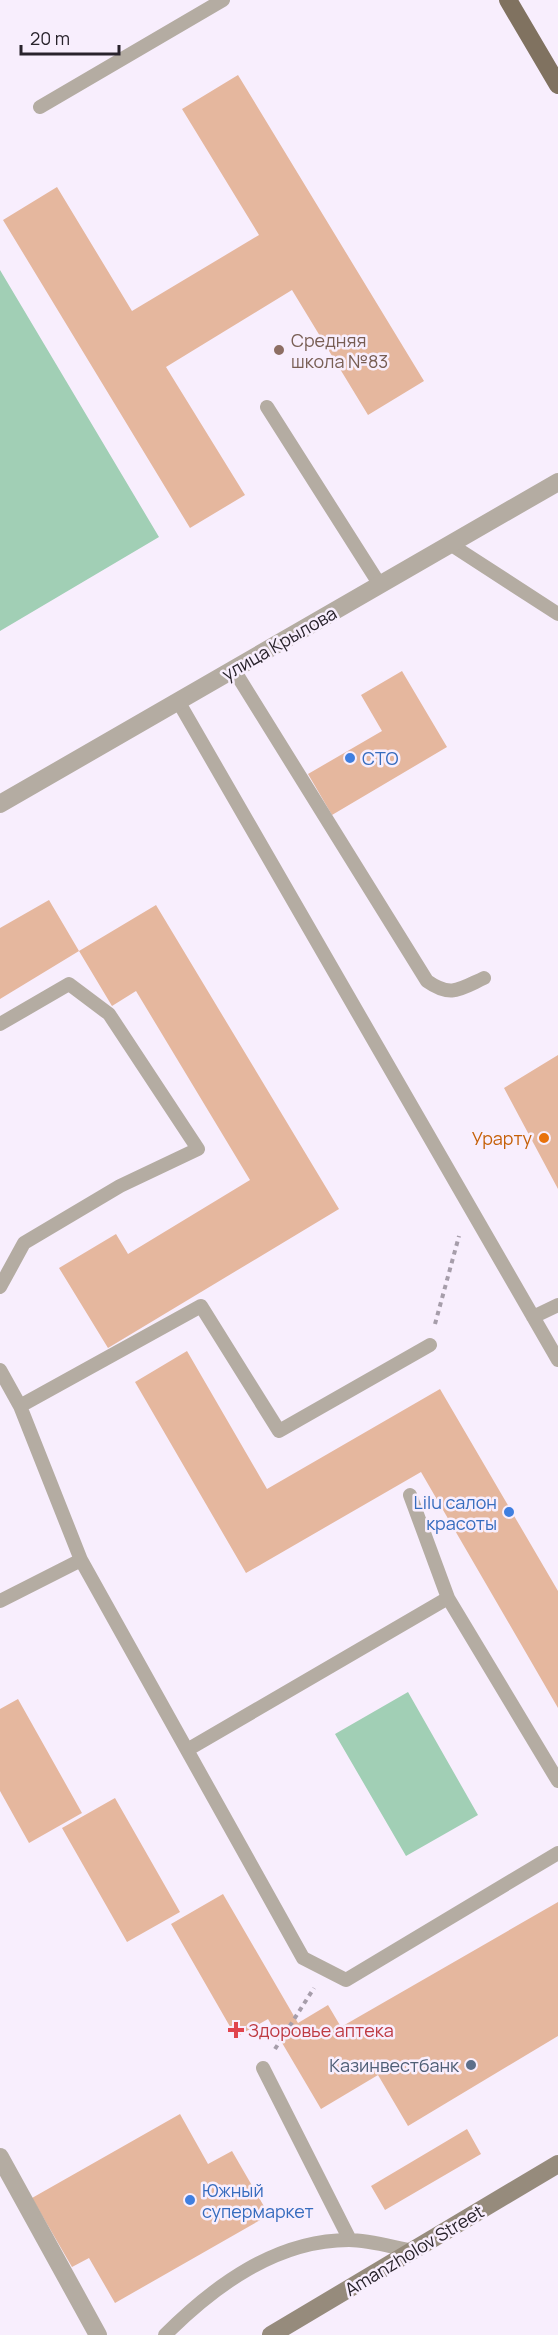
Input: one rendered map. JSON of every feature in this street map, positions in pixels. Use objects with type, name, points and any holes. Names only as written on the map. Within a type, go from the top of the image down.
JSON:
[{"type":"main road","points":[[508,0],[558,85]]},
{"type":"main road","name":"Amanzholov Street","points":[[271,2335],[558,2164]]},
{"type":"street","name":"улица Крылова","points":[[0,804],[558,482]]},
{"type":"street","points":[[0,2157],[98,2335]]},
{"type":"lane","points":[[40,106],[223,0]]},
{"type":"lane","points":[[267,407],[380,585]]},
{"type":"lane","points":[[450,544],[558,614]]},
{"type":"lane","points":[[234,670],[427,981],[439,990],[454,992],[484,978]]},
{"type":"lane","points":[[178,701],[558,1360]]},
{"type":"lane","points":[[0,1024],[69,984],[109,1014],[198,1149],[120,1186],[24,1243],[0,1287]]},
{"type":"lane","points":[[533,1317],[558,1305]]},
{"type":"lane","points":[[20,1406],[201,1306],[279,1431],[430,1346]]},
{"type":"lane","points":[[0,1370],[20,1406],[81,1560],[303,1958],[346,1980],[558,1853]]},
{"type":"lane","points":[[410,1495],[448,1598],[558,1781]]},
{"type":"lane","points":[[0,1601],[81,1560]]},
{"type":"lane","points":[[187,1750],[448,1598]]},
{"type":"lane","points":[[263,2068],[350,2240]]},
{"type":"lane","points":[[165,2335],[200,2300],[257,2262],[312,2245],[350,2240],[413,2251]]},
{"type":"path","points":[[430,1346],[468,1203]]},
{"type":"path","points":[[263,2068],[326,1969]]},
{"type":"green space","points":[[0,270],[159,537],[0,631]]},
{"type":"green space","points":[[408,1692],[478,1815],[406,1856],[335,1734]]},
{"type":"building","points":[[238,75],[424,381],[368,415],[292,290],[166,367],[245,495],[190,528],[3,220],[57,187],[132,311],[259,235],[182,109]]},
{"type":"building","points":[[402,671],[447,747],[332,815],[308,774],[382,731],[361,695]]},
{"type":"building","points":[[49,900],[79,951],[0,999],[0,928]]},
{"type":"building","points":[[156,905],[339,1209],[108,1348],[59,1268],[116,1234],[128,1254],[250,1180],[136,991],[112,1006],[79,951]]},
{"type":"building","name":"Урарту","points":[[558,1055],[558,1189],[504,1088]]},
{"type":"building","points":[[187,1351],[267,1489],[440,1389],[558,1591],[558,1708],[421,1472],[246,1573],[135,1382]]},
{"type":"building","points":[[18,1699],[82,1813],[29,1843],[0,1791],[0,1709]]},
{"type":"building","points":[[115,1798],[180,1912],[127,1942],[62,1828]]},
{"type":"building","points":[[223,1894],[298,2023],[328,2005],[341,2027],[558,1902],[558,2036],[408,2126],[378,2075],[321,2109],[268,2019],[236,2037],[171,1924]]},
{"type":"building","points":[[180,2114],[208,2164],[232,2151],[269,2215],[115,2303],[89,2258],[72,2267],[32,2198]]},
{"type":"building","points":[[467,2129],[481,2154],[385,2210],[371,2186]]},
{"type":"place","name":"Средняя школа №83","points":[[279,350]]},
{"type":"place","name":"СТО","points":[[350,758]]},
{"type":"place","name":"Урарту","points":[[544,1138]]},
{"type":"place","name":"Lilu салон красоты","points":[[509,1512]]},
{"type":"place","name":"Здоровье аптека","points":[[236,2030]]},
{"type":"place","name":"Казинвестбанк","points":[[471,2065]]},
{"type":"place","name":"Южный супермаркет","points":[[190,2200]]}]
